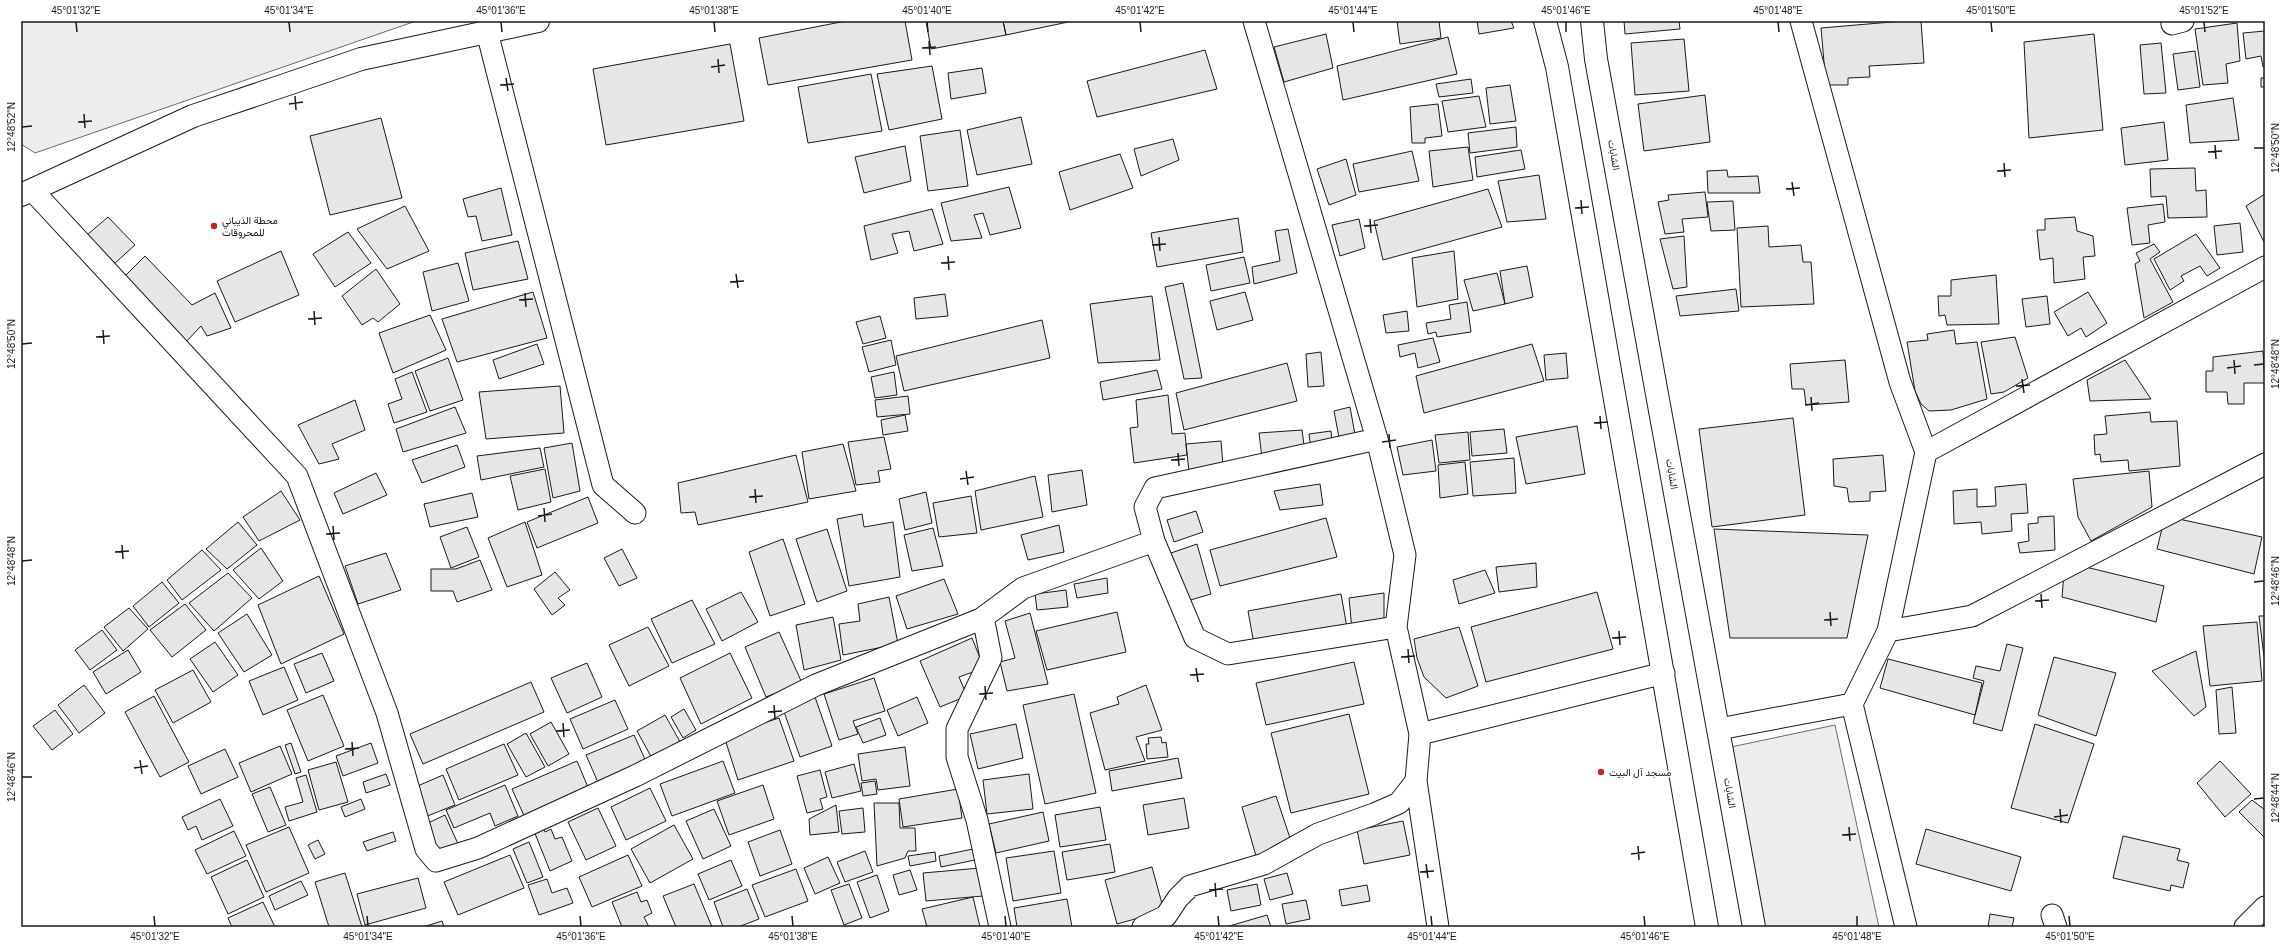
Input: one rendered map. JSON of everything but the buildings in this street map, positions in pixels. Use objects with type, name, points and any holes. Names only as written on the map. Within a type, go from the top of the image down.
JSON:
[{"type":"main road","points":[[27,193],[193,116],[361,59],[538,21]]},
{"type":"main road","points":[[1545,21],[1557,67],[1664,673],[1707,927]]},
{"type":"main road","name":"الشابات","points":[[1592,21],[1599,75],[1754,927]]},
{"type":"street","points":[[1254,21],[1377,439],[1405,554],[1396,627],[1420,734],[1416,781],[1438,927]]},
{"type":"street","points":[[1801,21],[1900,382],[1926,452],[1888,631],[1852,704],[1906,927]]},
{"type":"street","points":[[487,32],[603,485],[634,513]]},
{"type":"street","points":[[27,193],[297,476],[387,714],[426,849],[436,861],[478,848],[635,776],[816,685],[981,619],[1023,588],[1154,541]]},
{"type":"street","points":[[1926,452],[2265,266]]},
{"type":"street","points":[[1377,439],[1155,488],[1145,507],[1154,541],[1195,638],[1228,654],[1396,627]]},
{"type":"street","points":[[1888,631],[1972,616],[2265,464]]},
{"type":"street","points":[[981,619],[985,627],[990,658],[957,729],[957,757],[977,820],[1000,927]]},
{"type":"street","points":[[1420,734],[1664,673]]},
{"type":"street","points":[[1719,729],[1852,704]]},
{"type":"street","points":[[1142,927],[1166,916],[1178,898],[1190,886],[1264,864],[1318,834],[1393,806],[1399,803],[1416,781]]},
{"type":"street","points":[[2246,927],[2265,906]]},
{"type":"shaded area","points":[[21,21],[416,21],[35,153],[21,144]]},
{"type":"shaded area","points":[[1835,725],[1879,927],[1763,927],[1731,747]]},
{"type":"place","name":"محطة الذيباني للمحروقات","points":[[214,226]]},
{"type":"place","name":"مسجد آل البيت","points":[[1601,772]]}]
